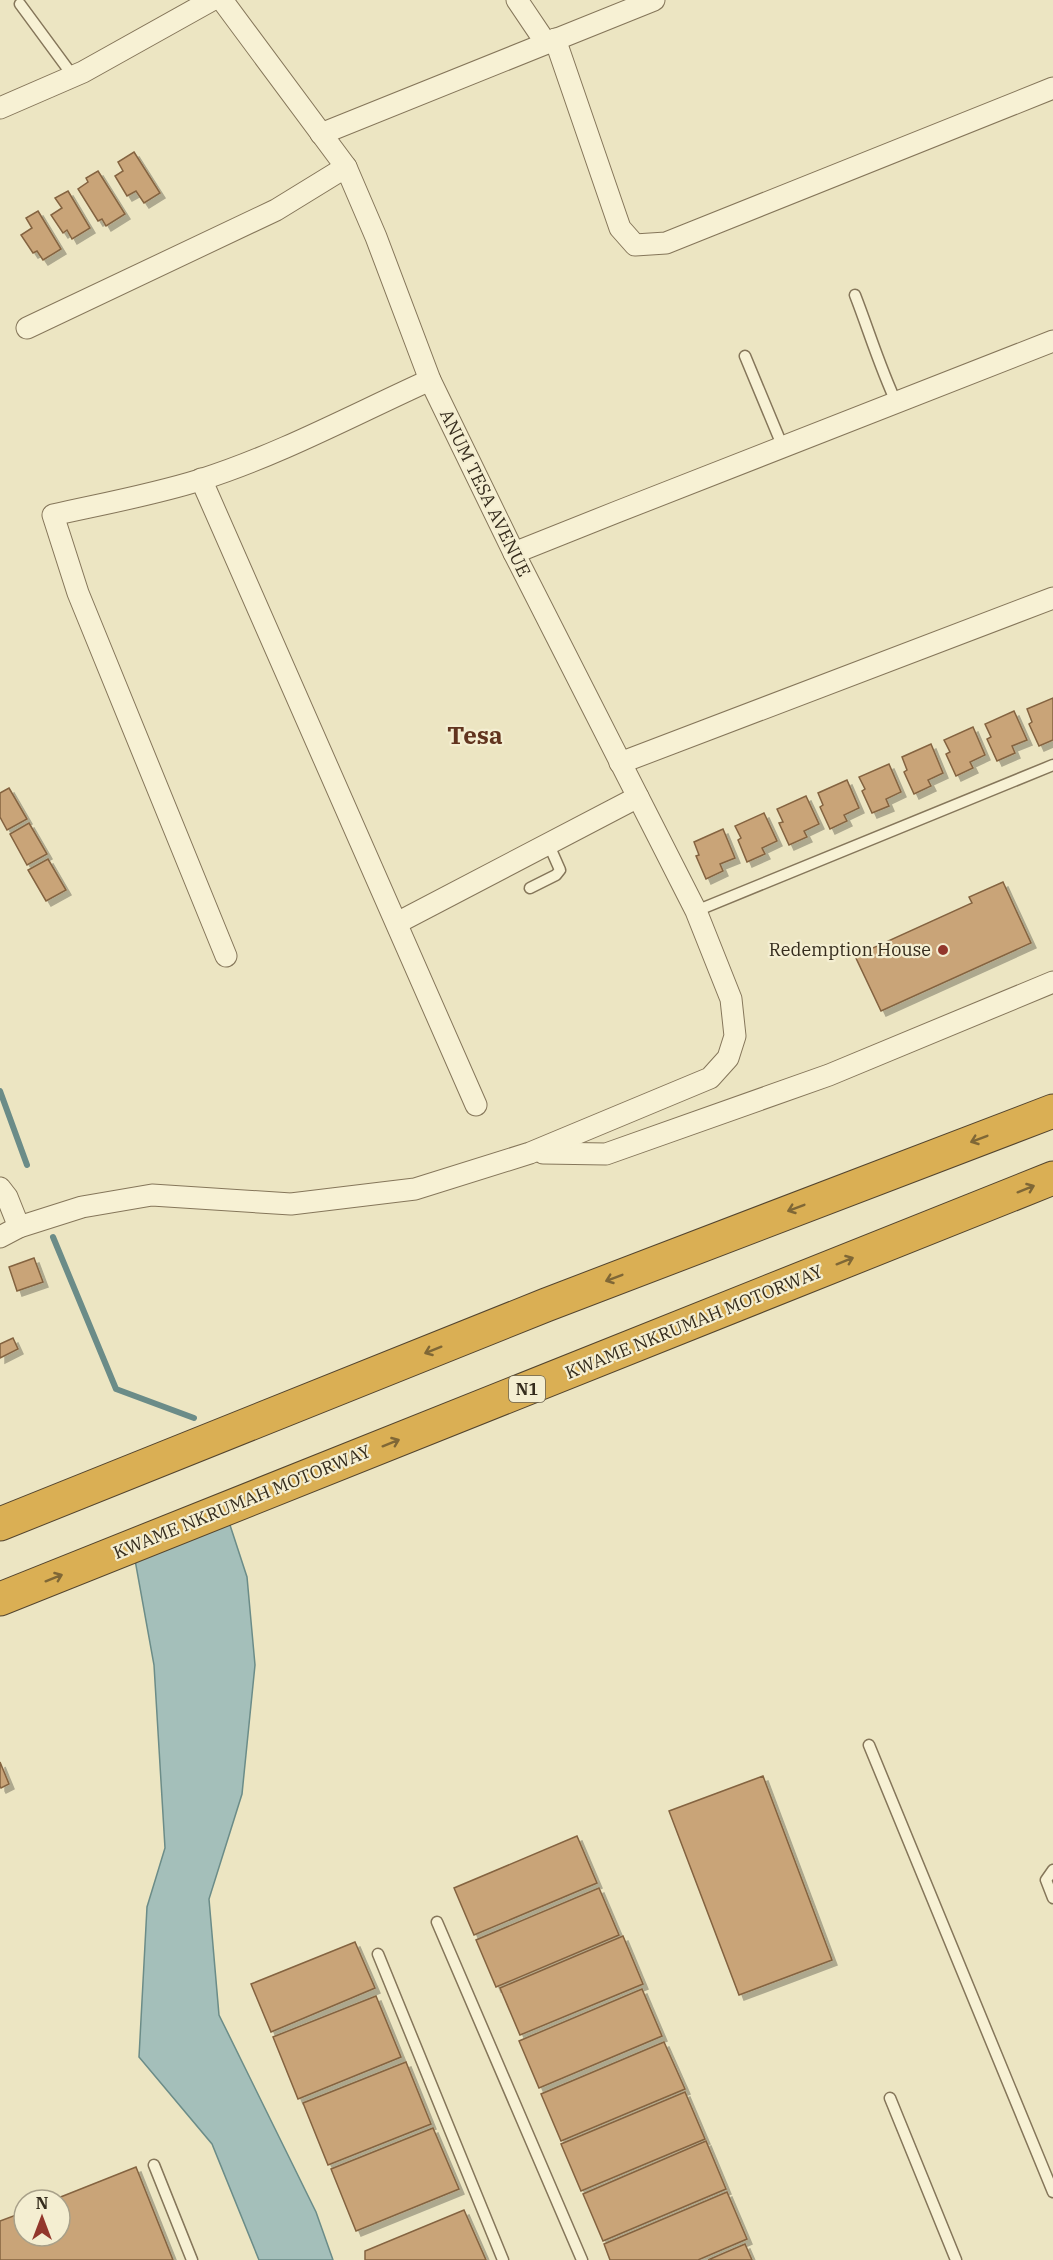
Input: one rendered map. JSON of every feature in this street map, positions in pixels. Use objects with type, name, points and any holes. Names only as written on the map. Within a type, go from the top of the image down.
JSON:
[{"type":"highway","points":[[0,1524],[610,1280],[1053,1111]]},
{"type":"highway","name":"KWAME NKRUMAH MOTORWAY","points":[[0,1599],[1053,1178]]},
{"type":"street","points":[[0,108],[73,76],[212,0]]},
{"type":"street","name":"ANUM TESA AVENUE","points":[[222,0],[346,167],[376,237],[430,380],[513,553],[696,911],[731,999],[735,1036],[728,1058],[710,1078],[530,1153]]},
{"type":"street","points":[[517,0],[551,41],[620,228],[635,245],[666,243],[1053,88]]},
{"type":"street","points":[[321,134],[654,0]]},
{"type":"street","points":[[27,328],[276,210],[346,167]]},
{"type":"street","points":[[513,553],[782,445],[897,404],[1053,341]]},
{"type":"street","points":[[226,957],[78,593],[53,515],[145,495],[201,479],[430,380]]},
{"type":"street","points":[[201,479],[476,1105]]},
{"type":"street","points":[[620,763],[1053,598]]},
{"type":"street","points":[[397,923],[638,797]]},
{"type":"street","points":[[0,1237],[19,1227],[82,1207],[152,1195],[291,1204],[415,1189],[530,1153],[606,1154],[829,1075],[1053,982]]},
{"type":"street","points":[[0,1188],[7,1197],[19,1227]]},
{"type":"lane","points":[[20,4],[73,76]]},
{"type":"lane","points":[[855,295],[876,350],[879,367],[897,404]]},
{"type":"lane","points":[[746,356],[782,445]]},
{"type":"lane","points":[[696,911],[1053,765]]},
{"type":"lane","points":[[530,888],[556,875],[560,870],[549,845]]},
{"type":"lane","points":[[869,1745],[1053,2192]]},
{"type":"lane","points":[[1053,1870],[1046,1880],[1053,1898]]},
{"type":"lane","points":[[437,1922],[582,2260]]},
{"type":"lane","points":[[378,1954],[503,2260]]},
{"type":"lane","points":[[890,2098],[956,2260]]},
{"type":"lane","points":[[154,2165],[192,2260]]},
{"type":"water","points":[[229,1522],[247,1577],[255,1665],[242,1794],[209,1899],[219,2015],[316,2212],[333,2260],[259,2260],[212,2144],[139,2057],[147,1907],[165,1848],[154,1665],[135,1560]]},
{"type":"building","points":[[134,152],[160,193],[144,203],[136,191],[127,196],[115,176],[123,171],[118,162]]},
{"type":"building","points":[[98,171],[125,214],[106,226],[102,219],[98,221],[78,189],[88,182],[86,178]]},
{"type":"building","points":[[68,191],[90,228],[72,239],[67,230],[63,233],[51,215],[62,208],[55,198]]},
{"type":"building","points":[[38,211],[61,249],[43,260],[37,251],[33,253],[21,235],[32,228],[26,218]]},
{"type":"building","points":[[1053,698],[1053,740],[1039,746],[1029,724],[1032,722],[1027,709]]},
{"type":"building","points":[[1014,711],[1027,740],[1012,746],[1015,753],[997,761],[987,739],[991,737],[985,724]]},
{"type":"building","points":[[973,727],[985,755],[970,762],[973,768],[956,776],[946,754],[950,752],[944,740]]},
{"type":"building","points":[[931,744],[943,773],[928,780],[931,786],[914,794],[904,772],[907,770],[902,757]]},
{"type":"building","points":[[889,764],[901,792],[886,799],[889,806],[872,813],[862,791],[865,789],[859,777]]},
{"type":"building","points":[[847,780],[859,808],[844,815],[847,821],[830,829],[820,807],[823,805],[818,793]]},
{"type":"building","points":[[9,788],[27,819],[7,830],[0,817],[0,793]]},
{"type":"building","points":[[806,796],[819,824],[804,831],[807,837],[789,845],[779,823],[783,822],[777,809]]},
{"type":"building","points":[[764,813],[777,841],[762,848],[765,854],[747,862],[738,840],[741,838],[735,826]]},
{"type":"building","points":[[29,823],[47,854],[27,865],[10,834]]},
{"type":"building","points":[[723,829],[735,858],[720,864],[723,871],[706,879],[696,856],[699,855],[694,842]]},
{"type":"building","points":[[48,859],[66,890],[46,901],[28,870]]},
{"type":"building","name":"Redemption House","points":[[1003,882],[1031,943],[881,1011],[855,956],[972,903],[969,897]]},
{"type":"building","points":[[34,1258],[43,1282],[17,1291],[9,1267]]},
{"type":"building","points":[[13,1338],[18,1349],[0,1358],[0,1344]]},
{"type":"building","points":[[0,1762],[9,1784],[1,1788],[0,1786]]},
{"type":"building","points":[[763,1776],[832,1960],[739,1995],[669,1811]]},
{"type":"building","points":[[577,1836],[597,1883],[474,1935],[454,1888]]},
{"type":"building","points":[[599,1888],[619,1935],[496,1987],[476,1940]]},
{"type":"building","points":[[623,1936],[643,1984],[520,2035],[500,1988]]},
{"type":"building","points":[[355,1942],[375,1988],[271,2032],[251,1984]]},
{"type":"building","points":[[642,1989],[662,2036],[539,2088],[519,2041]]},
{"type":"building","points":[[376,1996],[401,2057],[298,2099],[273,2037]]},
{"type":"building","points":[[664,2042],[685,2089],[561,2141],[541,2094]]},
{"type":"building","points":[[406,2062],[431,2124],[328,2165],[303,2103]]},
{"type":"building","points":[[685,2092],[705,2139],[581,2191],[561,2144]]},
{"type":"building","points":[[433,2128],[459,2189],[356,2231],[331,2169]]},
{"type":"building","points":[[706,2141],[726,2189],[603,2241],[583,2194]]},
{"type":"building","points":[[136,2167],[173,2260],[0,2260],[0,2221],[12,2216],[12,2248],[72,2248],[72,2192]]},
{"type":"building","points":[[727,2192],[747,2239],[698,2260],[610,2260],[604,2244]]},
{"type":"building","points":[[464,2210],[486,2260],[365,2260],[365,2251]]},
{"type":"building","points":[[745,2244],[752,2260],[708,2260]]},
{"type":"waterway","points":[[0,1091],[27,1165]]},
{"type":"waterway","points":[[53,1237],[116,1389],[194,1418]]},
{"type":"place","name":"Redemption House","points":[[943,950]]},
{"type":"district","name":"Tesa","points":[[475,736]]}]
